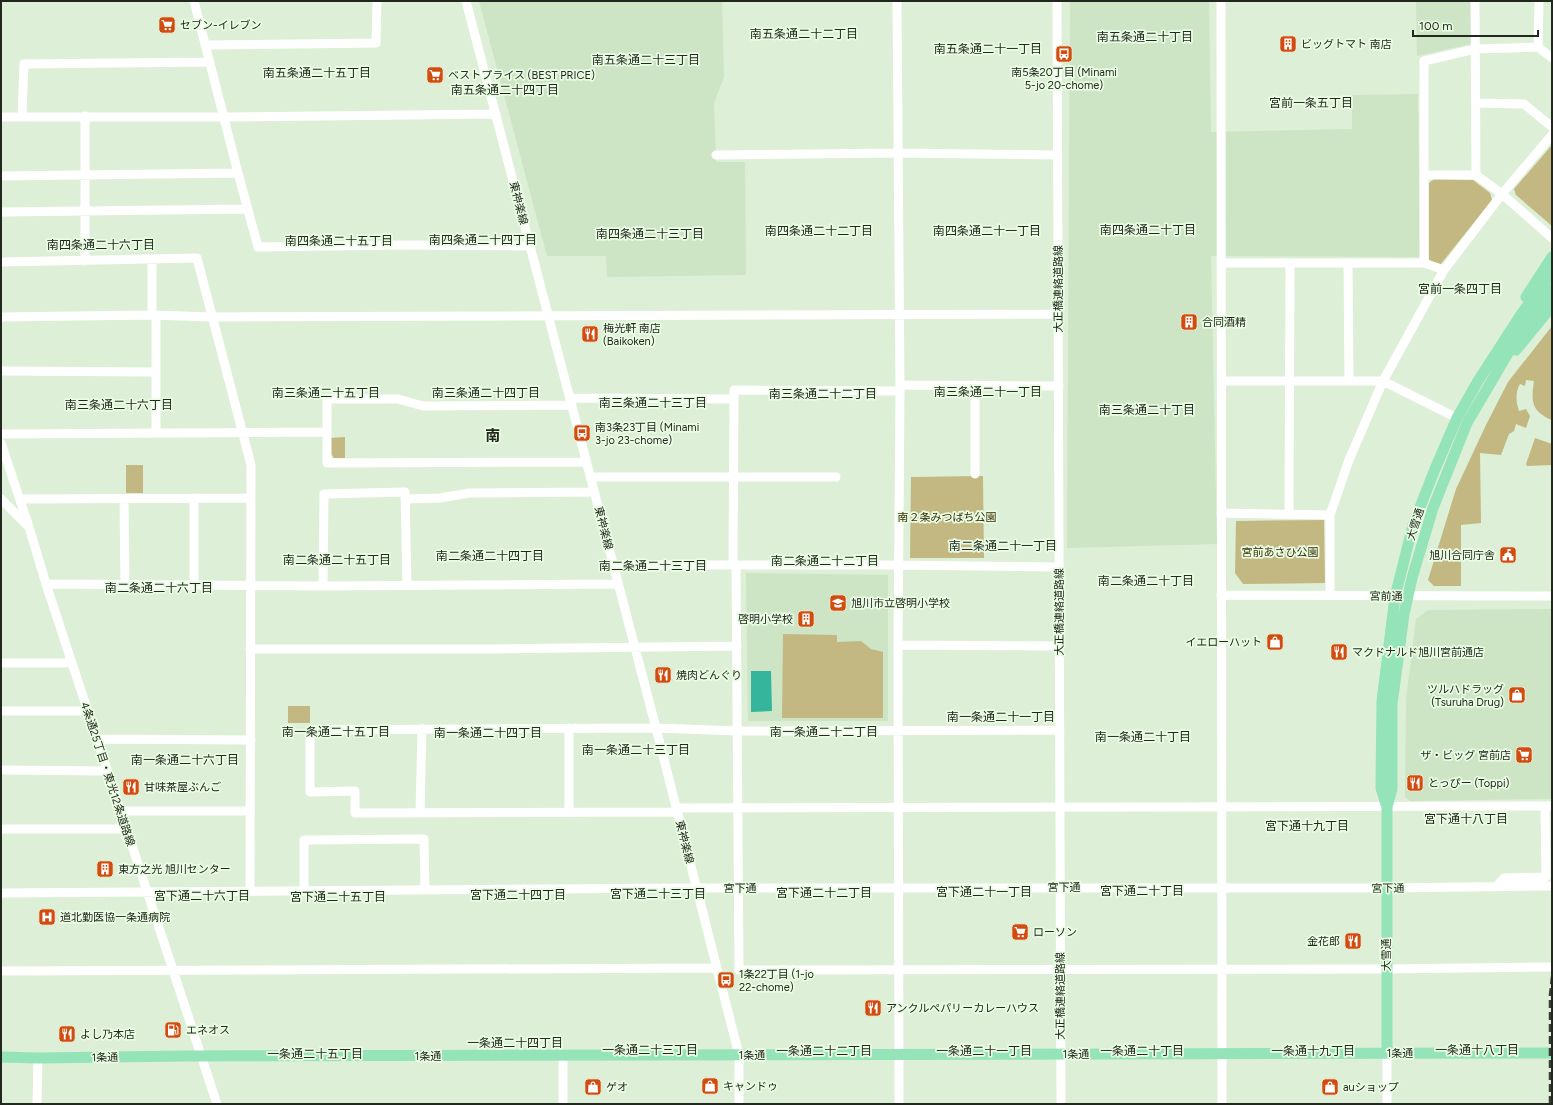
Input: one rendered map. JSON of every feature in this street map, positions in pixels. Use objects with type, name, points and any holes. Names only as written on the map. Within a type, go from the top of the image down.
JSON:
[{"type":"main road","points":[[1478,381],[1501,338],[1552,256]]},
{"type":"main road","name":"大雪通","points":[[1387,1053],[1387,806],[1392,788],[1392,704],[1408,597],[1433,508],[1466,419],[1478,381],[1522,313],[1552,273]]},
{"type":"main road","name":"大雪通","points":[[1387,806],[1381,788],[1382,701],[1395,597],[1413,525],[1435,469],[1517,338],[1552,290]]},
{"type":"main road","points":[[1466,419],[1501,370],[1552,306]]},
{"type":"main road","name":"1条通","points":[[1,1057],[1552,1052]]},
{"type":"street","points":[[194,1],[258,247],[400,245],[530,246]]},
{"type":"street","points":[[205,45],[376,43],[377,1]]},
{"type":"street","name":"東神楽線","points":[[466,1],[656,728],[739,1055],[739,1104]]},
{"type":"street","points":[[897,1],[900,388],[898,645],[899,1104]]},
{"type":"street","name":"大正橋連絡道路線","points":[[1057,1],[1060,1104]]},
{"type":"street","points":[[1220,1],[1220,888],[1222,1104]]},
{"type":"street","points":[[1475,1],[1476,175]]},
{"type":"street","points":[[1538,47],[1539,1]]},
{"type":"street","points":[[1424,263],[1424,60],[1475,49],[1538,47],[1552,58]]},
{"type":"street","points":[[22,116],[24,64],[210,62]]},
{"type":"street","points":[[1476,103],[1524,104],[1552,126]]},
{"type":"street","points":[[1,117],[496,114]]},
{"type":"street","points":[[84,116],[85,261]]},
{"type":"street","points":[[1330,595],[1330,515],[1349,460],[1383,381],[1444,270],[1502,194],[1552,135]]},
{"type":"street","points":[[716,155],[897,153],[1058,155]]},
{"type":"street","points":[[1,176],[238,173]]},
{"type":"street","points":[[1424,175],[1476,175],[1502,194],[1552,238]]},
{"type":"street","points":[[1,212],[247,209]]},
{"type":"street","points":[[1,262],[197,258],[211,317],[251,465],[250,891]]},
{"type":"street","points":[[152,259],[156,372],[156,433]]},
{"type":"street","points":[[1221,263],[1424,263],[1444,270]]},
{"type":"street","points":[[1289,514],[1290,263]]},
{"type":"street","points":[[1348,263],[1349,381]]},
{"type":"street","points":[[1,317],[154,315],[211,317],[1058,314]]},
{"type":"street","points":[[1,371],[156,372]]},
{"type":"street","points":[[1221,381],[1383,381],[1466,419]]},
{"type":"street","points":[[975,385],[975,474]]},
{"type":"street","points":[[1059,386],[975,385],[900,388],[734,390],[733,477],[737,646],[739,970],[1386,969],[1552,967]]},
{"type":"street","points":[[586,462],[326,463],[327,399],[398,399],[423,406],[734,399]]},
{"type":"street","points":[[1,434],[326,432]]},
{"type":"street","name":"4条通25丁目・東光12条道路線","points":[[1,443],[96,739],[217,1104]]},
{"type":"street","points":[[590,477],[836,477]]},
{"type":"street","points":[[323,586],[324,494],[405,492],[407,586]]},
{"type":"street","points":[[406,499],[440,498],[469,493],[594,492]]},
{"type":"street","points":[[194,498],[194,585]]},
{"type":"street","points":[[20,499],[250,498]]},
{"type":"street","points":[[1,499],[29,527]]},
{"type":"street","points":[[124,499],[125,585]]},
{"type":"street","points":[[1221,513],[1330,515]]},
{"type":"street","points":[[613,565],[899,565],[1059,567]]},
{"type":"street","points":[[46,584],[407,586],[618,584]]},
{"type":"street","name":"宮前通","points":[[1221,595],[1330,595],[1395,597],[1552,596]]},
{"type":"street","points":[[898,645],[1059,646]]},
{"type":"street","points":[[250,649],[635,648],[737,646]]},
{"type":"street","points":[[1,663],[72,663]]},
{"type":"street","points":[[1,711],[88,711]]},
{"type":"street","points":[[569,728],[569,812]]},
{"type":"street","points":[[1060,730],[738,730],[656,728],[310,730],[310,792],[355,792],[355,813],[569,812],[738,807],[1548,806],[1546,877],[1504,878],[1496,887]]},
{"type":"street","points":[[420,813],[422,729]]},
{"type":"street","points":[[96,739],[251,740]]},
{"type":"street","points":[[1,770],[107,771]]},
{"type":"street","points":[[120,811],[250,812]]},
{"type":"street","points":[[1,829],[126,829]]},
{"type":"street","points":[[304,891],[304,840],[416,839],[424,839],[425,890]]},
{"type":"street","name":"宮下通","points":[[1,892],[697,888],[1387,888],[1552,886]]},
{"type":"street","points":[[1,971],[717,968]]},
{"type":"street","name":"大雪通","points":[[1387,1053],[1387,1104]]},
{"type":"street","points":[[562,1104],[563,1055]]},
{"type":"street","points":[[37,1104],[38,1058]]},
{"type":"shaded area","points":[[479,1],[722,1],[724,77],[714,103],[716,162],[745,162],[746,275],[607,277],[606,256],[547,256]]},
{"type":"shaded area","points":[[1070,1],[1209,1],[1211,132],[1352,129],[1352,95],[1418,94],[1420,257],[1211,256],[1217,544],[1067,548]]},
{"type":"shaded area","points":[[1416,1],[1471,1],[1471,44],[1417,56]]},
{"type":"shaded area","points":[[746,573],[888,575],[888,721],[748,721]]},
{"type":"shaded area","points":[[1552,609],[1552,799],[1410,801],[1405,797],[1406,699],[1416,619],[1428,610]]},
{"type":"green space","points":[[1552,145],[1552,226],[1516,195],[1514,189]]},
{"type":"green space","points":[[1434,179],[1473,180],[1490,193],[1492,200],[1440,265],[1429,261],[1429,183]]},
{"type":"green space","points":[[1552,326],[1552,420],[1540,413],[1534,405],[1534,381],[1526,380],[1525,386],[1520,384],[1517,390],[1519,411],[1526,409],[1530,416],[1526,428],[1516,424],[1514,431],[1509,434],[1501,455],[1480,453],[1481,523],[1461,525],[1461,586],[1434,586],[1428,580],[1456,489],[1508,382]]},
{"type":"green space","points":[[345,437],[345,458],[334,458],[330,452],[330,438]]},
{"type":"green space","points":[[1535,438],[1552,444],[1552,465],[1527,466],[1526,464]]},
{"type":"green space","points":[[126,465],[143,465],[143,493],[126,493]]},
{"type":"green space","name":"南２条みつばち公園","points":[[983,476],[984,558],[910,558],[911,477]]},
{"type":"green space","name":"宮前あさひ公園","points":[[1324,520],[1325,583],[1243,584],[1235,573],[1236,521]]},
{"type":"green space","points":[[783,634],[837,635],[837,642],[861,641],[871,649],[883,652],[883,718],[782,718]]},
{"type":"green space","points":[[288,706],[310,706],[310,723],[288,723]]},
{"type":"water","points":[[751,671],[771,671],[772,711],[751,712]]},
{"type":"railway","points":[[1550,1104],[1550,995],[1552,977]]},
{"type":"place","name":"セブン-イレブン","points":[[167,25]]},
{"type":"place","name":"ビッグトマト 南店","points":[[1288,44]]},
{"type":"place","name":"南5条20丁目 (Minami 5-jo 20-chome)","points":[[1064,54]]},
{"type":"place","name":"ベストプライス (BEST PRICE)","points":[[435,75]]},
{"type":"place","name":"合同酒精","points":[[1189,322]]},
{"type":"place","name":"梅光軒 南店 (Baikoken)","points":[[590,334]]},
{"type":"place","name":"南3条23丁目 (Minami 3-jo 23-chome)","points":[[582,433]]},
{"type":"place","name":"旭川合同庁舎","points":[[1508,555]]},
{"type":"place","name":"旭川市立啓明小学校","points":[[838,603]]},
{"type":"place","name":"啓明小学校","points":[[806,619]]},
{"type":"place","name":"イエローハット","points":[[1275,642]]},
{"type":"place","name":"マクドナルド旭川宮前通店","points":[[1339,652]]},
{"type":"place","name":"焼肉どんぐり","points":[[663,675]]},
{"type":"place","name":"ツルハドラッグ (Tsuruha Drug)","points":[[1517,695]]},
{"type":"place","name":"ザ・ビッグ 宮前店","points":[[1524,755]]},
{"type":"place","name":"とっぴー (Toppi)","points":[[1415,783]]},
{"type":"place","name":"甘味茶屋ぶんご","points":[[131,787]]},
{"type":"place","name":"東方之光 旭川センター","points":[[105,869]]},
{"type":"place","name":"道北勤医協一条通病院","points":[[47,917]]},
{"type":"place","name":"ローソン","points":[[1020,932]]},
{"type":"place","name":"金花郎","points":[[1353,941]]},
{"type":"place","name":"1条22丁目 (1-jo 22-chome)","points":[[726,980]]},
{"type":"place","name":"アンクルぺパリーカレーハウス","points":[[873,1008]]},
{"type":"place","name":"エネオス","points":[[173,1030]]},
{"type":"place","name":"よし乃本店","points":[[67,1034]]},
{"type":"place","name":"キャンドゥ","points":[[710,1086]]},
{"type":"place","name":"ゲオ","points":[[593,1087]]},
{"type":"place","name":"auショップ","points":[[1330,1087]]},
{"type":"district","name":"南五条通二十二丁目","points":[[804,34]]},
{"type":"district","name":"南五条通二十丁目","points":[[1145,37]]},
{"type":"district","name":"南五条通二十一丁目","points":[[988,49]]},
{"type":"district","name":"南五条通二十三丁目","points":[[646,60]]},
{"type":"district","name":"南五条通二十五丁目","points":[[317,73]]},
{"type":"district","name":"南五条通二十四丁目","points":[[505,90]]},
{"type":"district","name":"宮前一条五丁目","points":[[1311,103]]},
{"type":"district","name":"南四条通二十丁目","points":[[1148,230]]},
{"type":"district","name":"南四条通二十二丁目","points":[[819,231]]},
{"type":"district","name":"南四条通二十一丁目","points":[[987,231]]},
{"type":"district","name":"南四条通二十三丁目","points":[[650,234]]},
{"type":"district","name":"南四条通二十四丁目","points":[[483,240]]},
{"type":"district","name":"南四条通二十五丁目","points":[[339,241]]},
{"type":"district","name":"南四条通二十六丁目","points":[[101,245]]},
{"type":"district","name":"宮前一条四丁目","points":[[1460,289]]},
{"type":"district","name":"南三条通二十一丁目","points":[[988,392]]},
{"type":"district","name":"南三条通二十五丁目","points":[[326,393]]},
{"type":"district","name":"南三条通二十四丁目","points":[[486,393]]},
{"type":"district","name":"南三条通二十二丁目","points":[[823,394]]},
{"type":"district","name":"南三条通二十三丁目","points":[[653,403]]},
{"type":"district","name":"南三条通二十六丁目","points":[[119,405]]},
{"type":"district","name":"南三条通二十丁目","points":[[1147,410]]},
{"type":"district","name":"南","points":[[493,436]]},
{"type":"district","name":"南二条通二十一丁目","points":[[1003,546]]},
{"type":"district","name":"南二条通二十四丁目","points":[[490,556]]},
{"type":"district","name":"南二条通二十五丁目","points":[[337,560]]},
{"type":"district","name":"南二条通二十二丁目","points":[[825,561]]},
{"type":"district","name":"南二条通二十三丁目","points":[[653,566]]},
{"type":"district","name":"南二条通二十丁目","points":[[1146,581]]},
{"type":"district","name":"南二条通二十六丁目","points":[[159,588]]},
{"type":"district","name":"南一条通二十一丁目","points":[[1001,717]]},
{"type":"district","name":"南一条通二十五丁目","points":[[336,732]]},
{"type":"district","name":"南一条通二十二丁目","points":[[824,732]]},
{"type":"district","name":"南一条通二十四丁目","points":[[488,733]]},
{"type":"district","name":"南一条通二十丁目","points":[[1143,737]]},
{"type":"district","name":"南一条通二十三丁目","points":[[636,750]]},
{"type":"district","name":"南一条通二十六丁目","points":[[185,760]]},
{"type":"district","name":"宮下通十八丁目","points":[[1466,819]]},
{"type":"district","name":"宮下通十九丁目","points":[[1307,826]]},
{"type":"district","name":"宮下通二十丁目","points":[[1142,891]]},
{"type":"district","name":"宮下通二十一丁目","points":[[984,892]]},
{"type":"district","name":"宮下通二十二丁目","points":[[824,893]]},
{"type":"district","name":"宮下通二十三丁目","points":[[658,894]]},
{"type":"district","name":"宮下通二十四丁目","points":[[518,895]]},
{"type":"district","name":"宮下通二十六丁目","points":[[202,896]]},
{"type":"district","name":"宮下通二十五丁目","points":[[338,897]]},
{"type":"district","name":"一条通二十四丁目","points":[[515,1043]]},
{"type":"district","name":"一条通二十三丁目","points":[[650,1050]]},
{"type":"district","name":"一条通十八丁目","points":[[1477,1050]]},
{"type":"district","name":"一条通二十二丁目","points":[[824,1051]]},
{"type":"district","name":"一条通二十一丁目","points":[[984,1051]]},
{"type":"district","name":"一条通二十丁目","points":[[1142,1051]]},
{"type":"district","name":"一条通十九丁目","points":[[1313,1051]]},
{"type":"district","name":"一条通二十五丁目","points":[[315,1054]]}]
